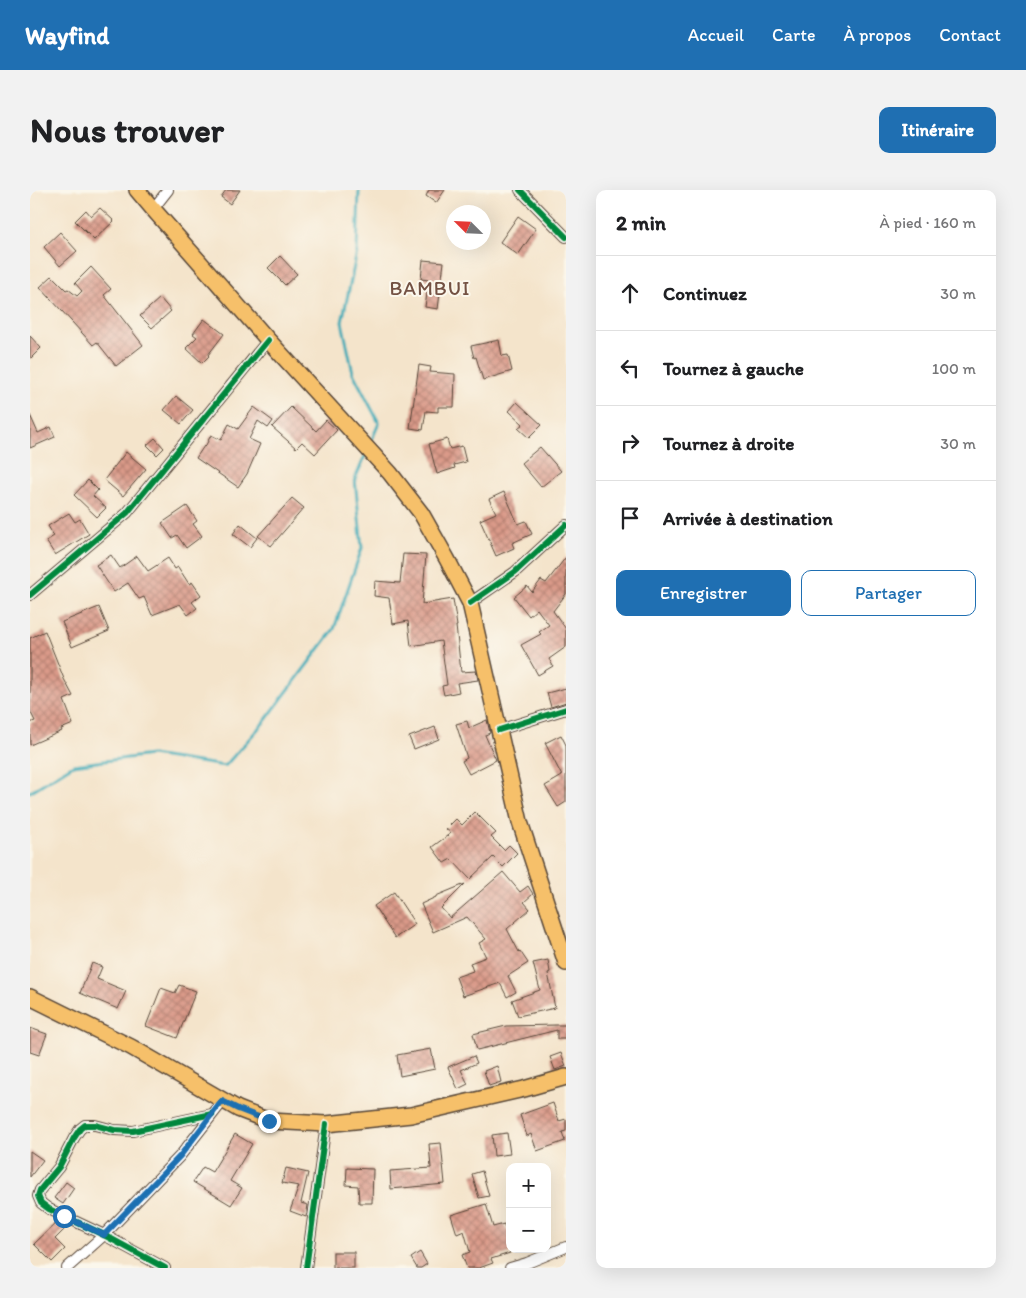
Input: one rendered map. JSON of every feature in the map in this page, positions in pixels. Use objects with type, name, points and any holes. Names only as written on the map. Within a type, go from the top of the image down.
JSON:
[{"type":"main road","points":[[137,190],[268,340],[395,480],[421,513],[447,559],[470,603],[520,822],[566,963]]},
{"type":"main road","points":[[30,997],[131,1047],[222,1101],[269,1121],[326,1124],[411,1115],[524,1089],[566,1077]]},
{"type":"street","points":[[153,210],[168,190]]},
{"type":"street","points":[[520,190],[566,237]]},
{"type":"street","points":[[30,595],[127,513],[268,340]]},
{"type":"street","points":[[470,603],[515,572],[566,525]]},
{"type":"street","points":[[499,730],[566,709]]},
{"type":"street","points":[[67,1268],[104,1235],[180,1156],[222,1101]]},
{"type":"street","points":[[165,1268],[104,1235],[49,1209],[41,1203],[38,1196],[40,1190],[59,1167],[74,1138],[85,1125],[133,1131],[212,1114]]},
{"type":"street","points":[[306,1268],[326,1124]]},
{"type":"street","points":[[510,1268],[566,1247]]},
{"type":"building","points":[[226,190],[240,190],[230,204],[221,197]]},
{"type":"building","points":[[429,190],[445,190],[436,203],[426,196]]},
{"type":"building","points":[[100,208],[114,221],[94,240],[75,221],[86,210],[91,216]]},
{"type":"building","points":[[518,216],[536,229],[518,255],[500,242]]},
{"type":"building","points":[[60,232],[77,251],[60,266],[44,247]]},
{"type":"building","points":[[280,256],[297,274],[285,285],[268,268]]},
{"type":"building","points":[[423,260],[444,262],[438,309],[425,307],[429,280],[421,279]]},
{"type":"building","points":[[91,267],[111,289],[104,295],[143,345],[116,366],[97,342],[93,345],[40,287],[52,276],[66,290],[68,289],[77,296],[82,291],[75,283]]},
{"type":"building","points":[[160,298],[171,311],[152,328],[140,316]]},
{"type":"building","points":[[204,319],[224,334],[202,363],[186,348],[197,337],[193,334]]},
{"type":"building","points":[[30,336],[41,348],[30,359]]},
{"type":"building","points":[[499,340],[502,356],[508,355],[512,371],[483,380],[471,346]]},
{"type":"building","points":[[419,365],[431,367],[430,372],[455,374],[454,407],[438,407],[438,412],[426,411],[423,430],[410,428]]},
{"type":"building","points":[[176,396],[193,410],[181,424],[164,410]]},
{"type":"building","points":[[517,402],[542,425],[529,438],[518,428],[523,424],[509,411]]},
{"type":"building","points":[[254,407],[273,421],[268,428],[258,421],[249,439],[260,444],[247,474],[238,487],[196,458],[205,447],[211,435],[221,440],[229,424],[238,429]]},
{"type":"building","points":[[291,407],[316,431],[326,420],[337,430],[315,454],[302,442],[296,448],[272,427]]},
{"type":"building","points":[[30,415],[38,433],[51,427],[55,437],[30,448]]},
{"type":"building","points":[[155,438],[164,448],[157,455],[147,445]]},
{"type":"building","points":[[447,439],[450,449],[462,446],[466,462],[454,465],[455,468],[437,474],[429,444]]},
{"type":"building","points":[[540,447],[561,471],[541,487],[521,463]]},
{"type":"building","points":[[126,452],[146,469],[123,496],[104,480]]},
{"type":"building","points":[[88,480],[98,490],[93,496],[106,508],[97,517],[74,495]]},
{"type":"building","points":[[504,492],[518,524],[526,521],[532,534],[512,543],[514,548],[496,556],[480,520],[496,513],[489,499]]},
{"type":"building","points":[[292,498],[304,508],[271,546],[258,536]]},
{"type":"building","points":[[187,506],[197,521],[193,524],[202,536],[186,548],[177,535],[172,538],[162,523]]},
{"type":"building","points":[[69,513],[75,522],[80,519],[89,534],[55,555],[46,541],[54,536],[48,526]]},
{"type":"building","points":[[240,524],[257,538],[250,547],[233,534]]},
{"type":"building","points":[[403,554],[426,555],[422,604],[453,599],[461,672],[476,671],[478,680],[457,683],[459,692],[444,695],[442,686],[447,685],[441,641],[411,646],[408,621],[393,624],[389,598],[374,596],[375,581],[400,583]]},
{"type":"building","points":[[111,555],[120,568],[137,556],[148,571],[168,558],[175,569],[178,567],[189,584],[192,582],[201,595],[192,602],[197,608],[188,615],[180,604],[152,615],[144,597],[139,599],[128,583],[114,592],[96,565]]},
{"type":"building","points":[[566,557],[566,594],[553,611],[566,629],[566,647],[549,659],[553,666],[538,675],[521,645],[541,634],[539,632],[549,625],[537,609],[529,616],[514,597],[527,586],[532,592],[541,580],[546,583]]},
{"type":"building","points":[[99,607],[109,631],[72,647],[62,622]]},
{"type":"building","points":[[45,631],[64,679],[73,696],[64,700],[73,724],[30,745],[30,723],[35,721],[30,711],[30,638]]},
{"type":"building","points":[[566,688],[566,702],[551,707],[547,693]]},
{"type":"building","points":[[487,720],[490,733],[485,735],[496,760],[469,774],[462,761],[467,758],[456,724],[467,721],[469,728]]},
{"type":"building","points":[[435,727],[439,739],[414,749],[409,737]]},
{"type":"building","points":[[561,735],[566,745],[566,802],[558,807],[545,786],[562,776],[545,743]]},
{"type":"building","points":[[475,812],[496,833],[491,837],[504,850],[509,845],[517,853],[503,867],[493,857],[470,879],[451,859],[444,863],[432,847],[451,833],[446,829],[456,819],[462,825]]},
{"type":"building","points":[[503,872],[520,892],[528,886],[533,894],[524,902],[530,909],[507,929],[519,952],[528,963],[508,976],[516,992],[507,997],[500,983],[463,996],[456,977],[473,971],[470,963],[486,957],[479,943],[486,939],[467,917],[433,932],[421,904],[465,884],[441,908],[450,918]]},
{"type":"building","points":[[394,892],[415,924],[395,938],[374,906]]},
{"type":"building","points":[[548,960],[550,972],[548,973],[555,1008],[518,1016],[512,1000],[540,990],[533,963]]},
{"type":"building","points":[[92,963],[102,967],[97,979],[126,991],[118,1009],[80,993]]},
{"type":"building","points":[[179,985],[196,991],[177,1038],[146,1026],[161,988],[175,993]]},
{"type":"building","points":[[566,1025],[566,1039],[557,1039],[557,1030],[477,1050],[473,1034],[506,1026]]},
{"type":"building","points":[[30,1028],[47,1034],[39,1055],[30,1052]]},
{"type":"building","points":[[431,1049],[435,1069],[400,1076],[397,1055]]},
{"type":"building","points":[[561,1053],[566,1066],[555,1070],[550,1057]]},
{"type":"building","points":[[474,1056],[477,1063],[461,1070],[468,1084],[458,1089],[448,1067]]},
{"type":"building","points":[[497,1066],[501,1082],[489,1086],[484,1071]]},
{"type":"building","points":[[553,1103],[559,1121],[566,1119],[566,1131],[562,1132],[565,1141],[537,1151],[531,1134],[527,1136],[520,1115]]},
{"type":"building","points":[[507,1133],[510,1154],[494,1156],[492,1135]]},
{"type":"building","points":[[235,1134],[252,1144],[230,1181],[242,1188],[231,1205],[193,1182],[203,1167],[212,1172]]},
{"type":"building","points":[[441,1143],[445,1184],[391,1189],[390,1171],[431,1168],[429,1144]]},
{"type":"building","points":[[30,1151],[43,1160],[30,1177]]},
{"type":"building","points":[[286,1168],[308,1173],[301,1203],[308,1205],[306,1217],[290,1211],[299,1186],[282,1183]]},
{"type":"building","points":[[347,1168],[373,1169],[372,1203],[359,1203],[358,1186],[346,1185]]},
{"type":"building","points":[[482,1171],[489,1196],[479,1198],[472,1174]]},
{"type":"building","points":[[66,1182],[74,1188],[63,1204],[54,1198]]},
{"type":"building","points":[[486,1204],[493,1227],[504,1224],[506,1230],[506,1253],[510,1253],[491,1259],[493,1263],[479,1268],[467,1268],[462,1255],[470,1252],[464,1231],[457,1234],[451,1215]]},
{"type":"building","points":[[58,1221],[67,1227],[55,1239],[65,1249],[52,1262],[34,1244]]},
{"type":"building","points":[[333,1252],[354,1252],[354,1268],[333,1268]]},
{"type":"building","points":[[420,1252],[427,1264],[417,1268],[411,1258]]},
{"type":"waterway","points":[[359,190],[357,252],[342,322],[353,373],[379,423],[370,444]]},
{"type":"waterway","points":[[30,792],[73,765],[151,755],[225,766],[265,721],[334,629],[362,548],[355,479],[366,454]]},
{"type":"cycle path","points":[[520,190],[566,237]]},
{"type":"cycle path","points":[[30,595],[127,513],[268,340]]},
{"type":"cycle path","points":[[470,603],[515,572],[566,525]]},
{"type":"cycle path","points":[[499,730],[566,709]]},
{"type":"cycle path","points":[[165,1268],[104,1235],[49,1209],[41,1203],[38,1196],[40,1190],[59,1167],[74,1138],[85,1125],[133,1131],[212,1114]]},
{"type":"cycle path","points":[[306,1268],[326,1124]]},
{"type":"district","name":"BAMBUI","points":[[430,288]]},
{"type":"route","points":[[64,1216],[104,1235],[180,1156],[222,1101],[269,1121]]}]
